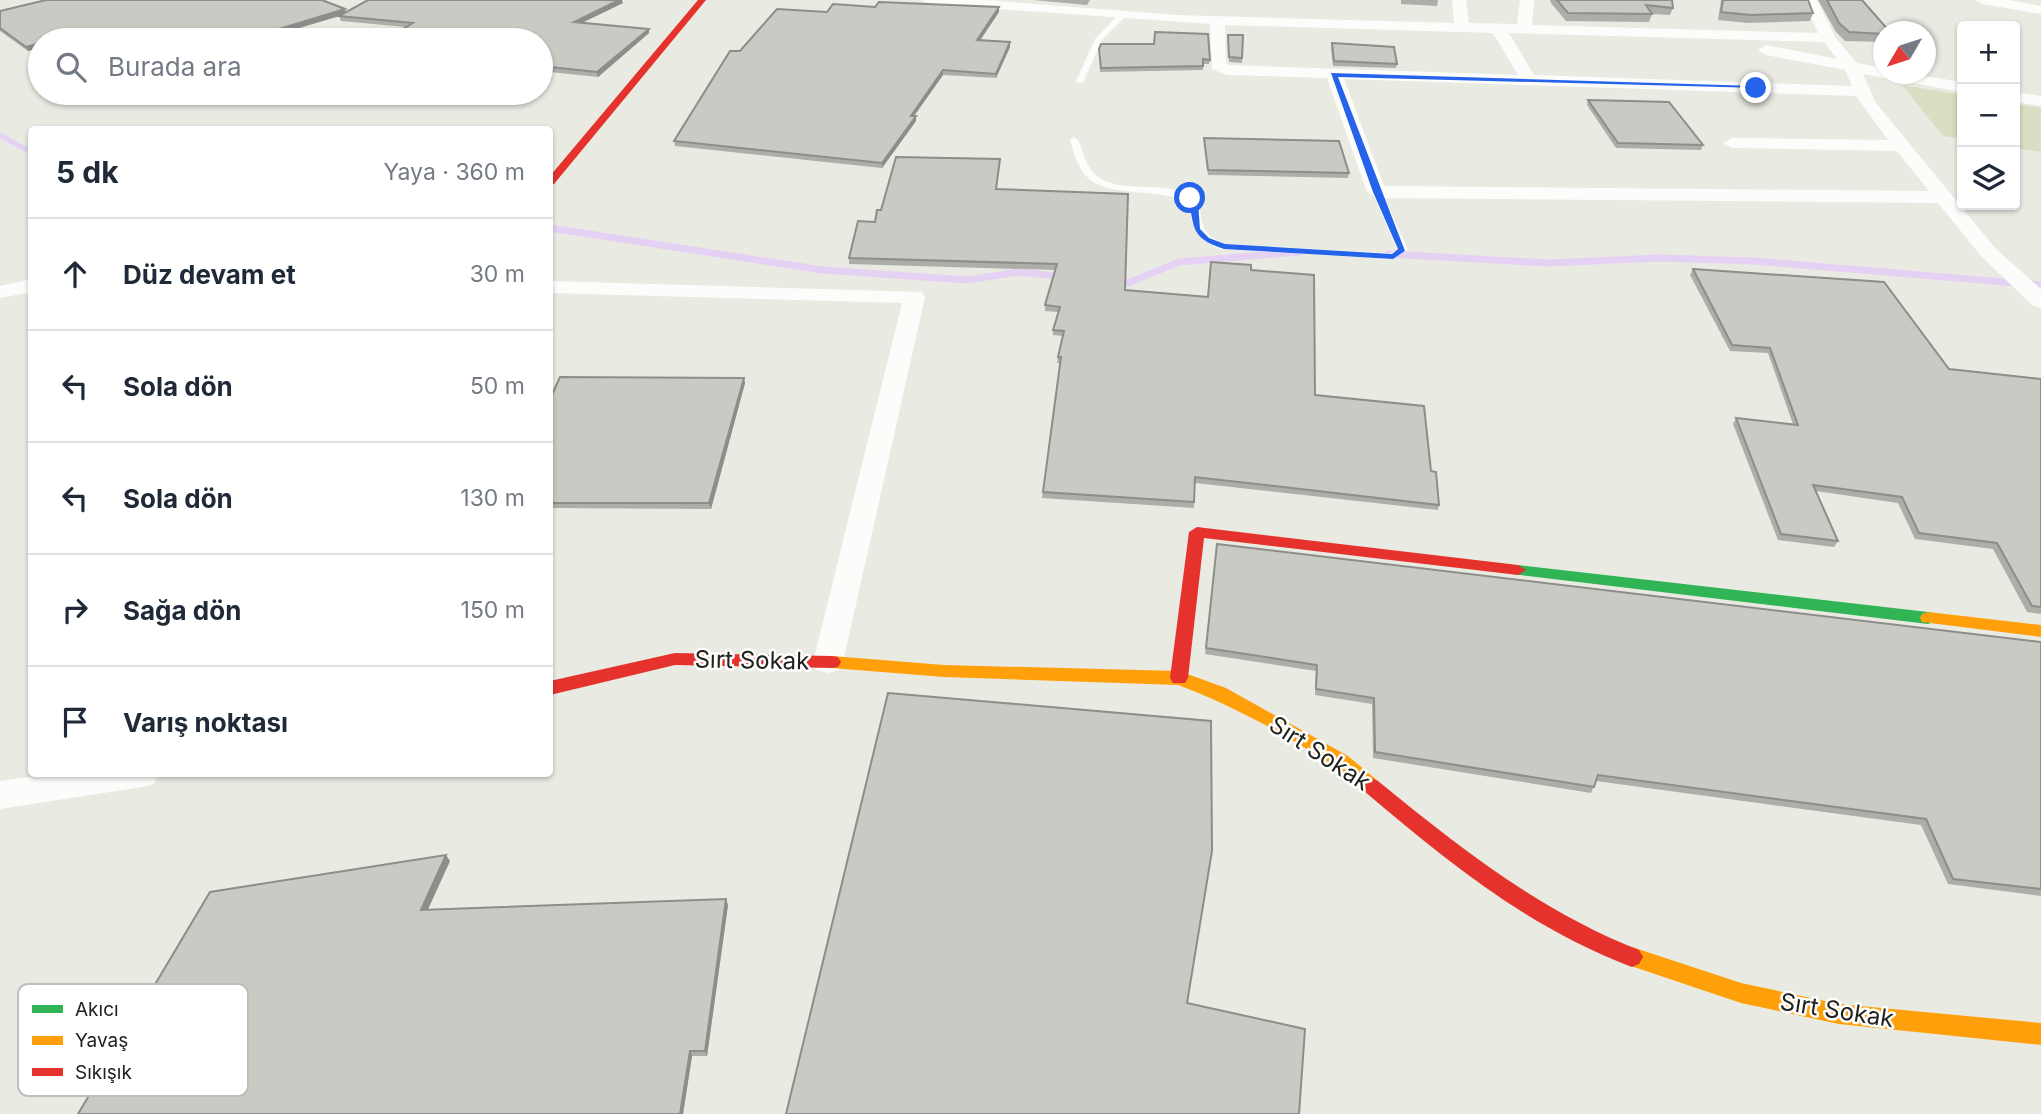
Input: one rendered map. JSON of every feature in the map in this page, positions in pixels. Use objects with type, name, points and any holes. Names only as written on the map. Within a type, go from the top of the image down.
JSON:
[{"type":"street","points":[[553,178],[702,0]]},
{"type":"street","points":[[937,0],[1121,17],[1500,31],[1828,38]]},
{"type":"street","points":[[1177,19],[1185,0]]},
{"type":"street","points":[[1459,0],[1462,29]]},
{"type":"street","points":[[1524,31],[1527,0]]},
{"type":"street","points":[[1810,0],[1828,38],[1852,66],[1860,91],[1940,197],[1989,253],[2041,301]]},
{"type":"street","points":[[1982,0],[2041,10]]},
{"type":"street","points":[[1217,20],[1217,66],[1238,71],[1860,91]]},
{"type":"street","points":[[1500,31],[1529,80]]},
{"type":"street","points":[[1678,34],[1873,70]]},
{"type":"street","points":[[1334,75],[1377,192],[1940,197]]},
{"type":"street","points":[[1936,82],[1957,86]]},
{"type":"street","points":[[2020,98],[2041,101]]},
{"type":"street","points":[[1732,144],[1901,146]]},
{"type":"street","points":[[0,292],[28,286]]},
{"type":"street","points":[[553,287],[914,297],[828,662]]},
{"type":"street","points":[[1179,678],[1197,531],[2041,631]]},
{"type":"street","name":"Sırt Sokak","points":[[553,687],[675,659],[789,659],[944,671],[1179,678],[1220,693],[1341,761],[1439,842],[1534,913],[1597,944],[1741,993],[1839,1014],[2041,1034]]},
{"type":"street","points":[[0,795],[122,777]]},
{"type":"lane","points":[[1080,81],[1099,40],[1121,17]]},
{"type":"lane","points":[[1074,140],[1087,171],[1094,179],[1111,185],[1167,190],[1184,195],[1194,202],[1196,229],[1200,235],[1224,247],[1393,256],[1402,250],[1377,192]]},
{"type":"green space","points":[[1902,85],[1957,94],[1957,138],[1943,136]]},
{"type":"green space","points":[[2020,105],[2041,108],[2041,152],[2020,149]]},
{"type":"building","points":[[46,0],[322,0],[345,9],[282,28],[28,28],[26,47],[0,28],[0,11]]},
{"type":"building","points":[[368,0],[619,0],[574,22],[649,29],[597,72],[553,67],[553,28],[404,28],[413,23],[339,16]]},
{"type":"building","points":[[1557,0],[1672,0],[1673,8],[1646,5],[1652,14],[1568,13]]},
{"type":"building","points":[[1723,0],[1808,0],[1813,13],[1751,15],[1721,12]]},
{"type":"building","points":[[1827,0],[1862,0],[1880,21],[1873,21],[1873,33],[1849,32],[1839,23]]},
{"type":"building","points":[[879,2],[999,7],[977,40],[1010,42],[996,74],[943,70],[911,116],[916,116],[882,163],[674,141],[730,51],[740,51],[777,9],[827,12],[833,4],[875,7]]},
{"type":"building","points":[[1155,32],[1208,34],[1210,60],[1203,59],[1203,66],[1101,68],[1101,44],[1154,44]]},
{"type":"building","points":[[1228,35],[1243,35],[1242,58],[1229,57]]},
{"type":"building","points":[[1332,43],[1394,47],[1397,64],[1334,61]]},
{"type":"building","points":[[1588,100],[1669,102],[1703,145],[1618,143]]},
{"type":"building","points":[[1204,138],[1339,141],[1349,173],[1208,170]]},
{"type":"building","points":[[896,157],[1000,159],[996,189],[1128,194],[1125,290],[1208,297],[1211,262],[1251,265],[1251,270],[1314,275],[1315,395],[1424,406],[1431,471],[1436,472],[1439,505],[1195,477],[1194,502],[1043,492],[1061,357],[1058,357],[1064,331],[1053,330],[1060,307],[1045,305],[1057,264],[849,258],[858,221],[875,222],[877,210],[881,210]]},
{"type":"building","points":[[1693,269],[1884,282],[1949,369],[2041,379],[2041,607],[2032,606],[1997,543],[1919,533],[1902,497],[1813,485],[1838,541],[1781,534],[1736,418],[1798,425],[1770,348],[1732,345]]},
{"type":"building","points":[[560,377],[744,378],[709,503],[553,503],[553,392]]},
{"type":"building","points":[[1217,544],[2041,642],[2041,889],[1953,879],[1926,819],[1598,775],[1594,787],[1375,752],[1374,698],[1316,689],[1317,665],[1206,648]]},
{"type":"building","points":[[888,693],[1211,721],[1212,851],[1187,1003],[1305,1029],[1299,1114],[786,1114]]},
{"type":"building","points":[[446,855],[421,910],[726,899],[705,1051],[690,1051],[680,1114],[78,1114],[89,1096],[248,1096],[248,984],[155,984],[210,892]]},
{"type":"waterway","points":[[0,135],[28,151]]},
{"type":"waterway","points":[[553,228],[823,270],[967,280],[1020,272],[1066,277]]},
{"type":"waterway","points":[[1113,281],[1128,283],[1179,262],[1300,252]]},
{"type":"waterway","points":[[1388,254],[1548,263],[1660,258],[1754,261],[2041,285]]},
{"type":"traffic: fast","points":[[1518,570],[1928,618]]},
{"type":"traffic: slow","points":[[1928,618],[2041,631]]},
{"type":"traffic: slow","points":[[832,662],[944,671],[1179,678],[1220,693],[1341,761],[1371,786]]},
{"type":"traffic: slow","points":[[1632,957],[1741,993],[1839,1014],[2041,1034]]},
{"type":"traffic: jam","points":[[553,178],[702,0]]},
{"type":"traffic: jam","points":[[1179,678],[1197,532],[1518,570]]},
{"type":"traffic: jam","points":[[553,687],[675,659],[832,662]]},
{"type":"traffic: jam","points":[[1371,786],[1463,861],[1527,906],[1595,943],[1632,957]]},
{"type":"route","points":[[1190,198],[1194,202],[1196,229],[1200,235],[1224,247],[1393,256],[1400,254],[1402,250],[1377,192],[1334,75],[1756,88]]}]
